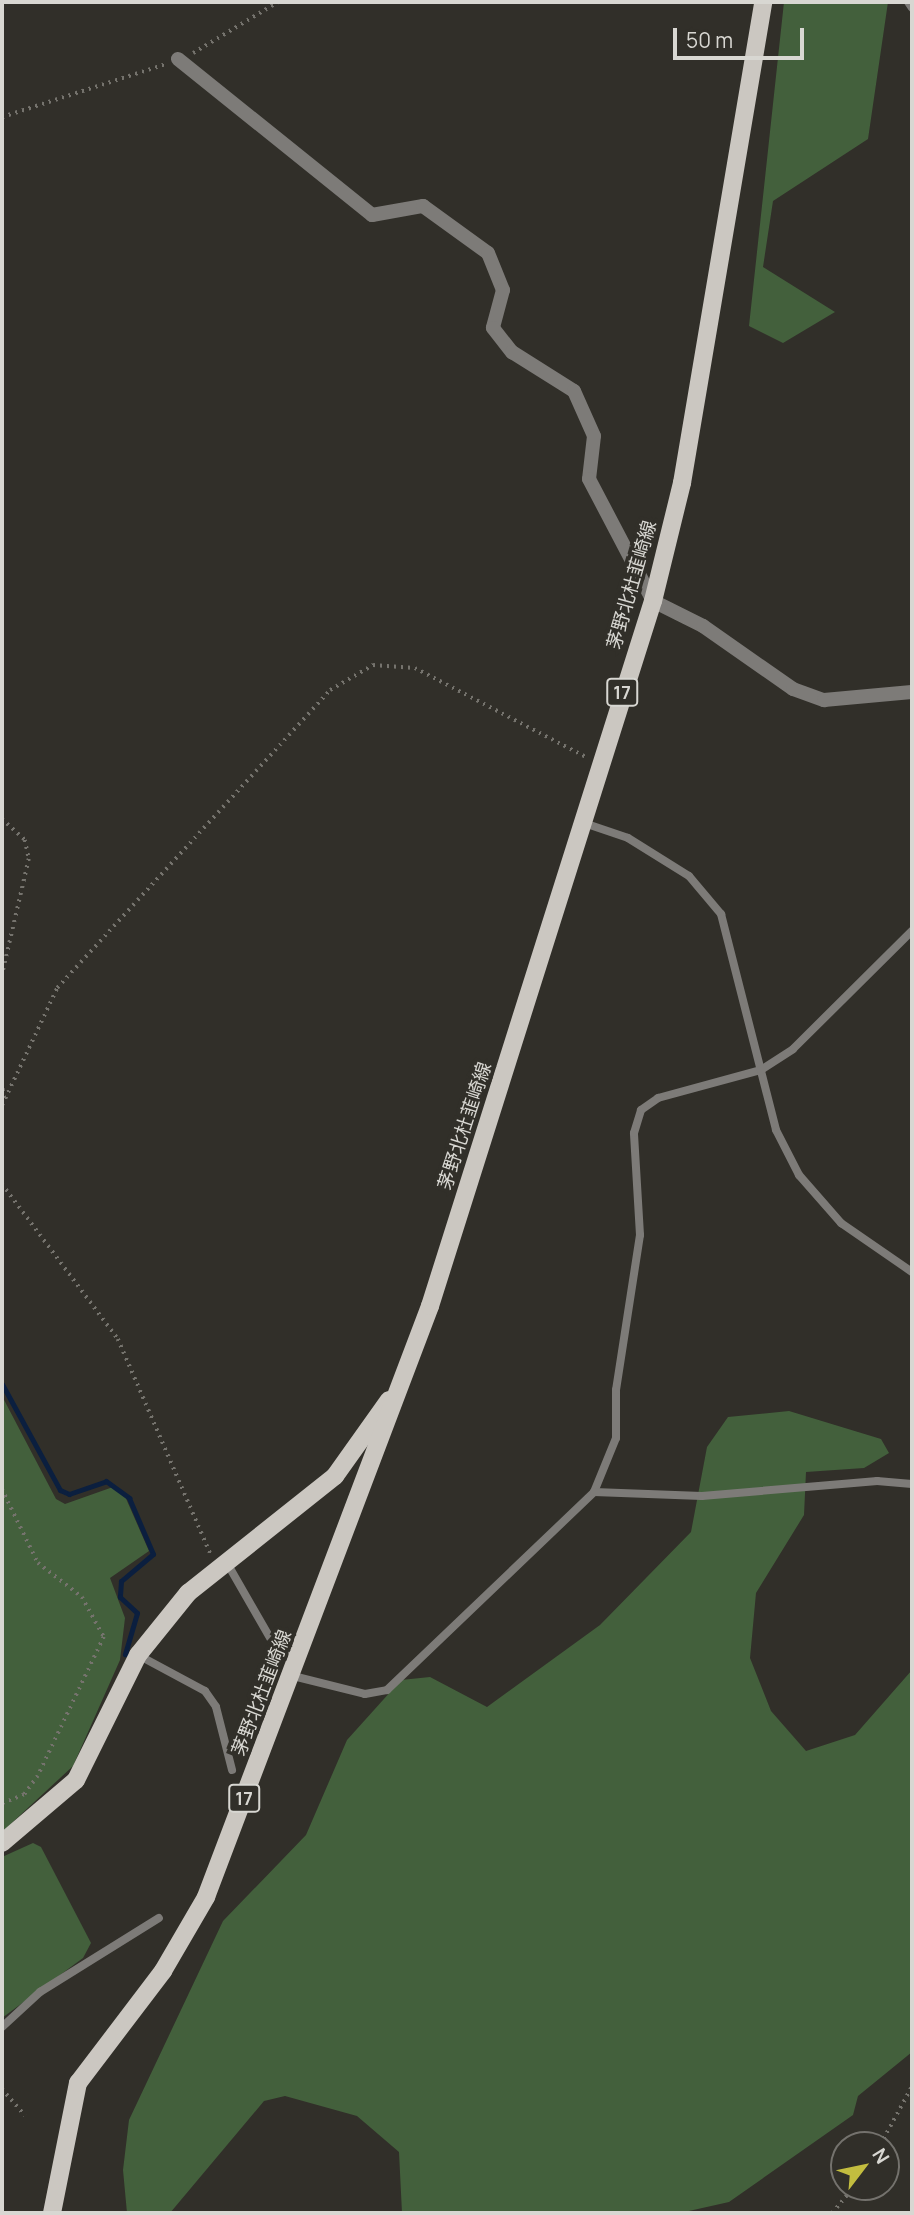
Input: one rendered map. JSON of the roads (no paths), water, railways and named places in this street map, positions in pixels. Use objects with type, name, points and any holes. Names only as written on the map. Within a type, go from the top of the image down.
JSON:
[{"type":"main road","name":"茅野北杜韮崎線","points":[[55,2208],[78,2083],[163,1970],[206,1897],[289,1675],[411,1364],[583,822],[598,762],[653,601],[682,483],[763,2]]},
{"type":"main road","name":"茅野北杜韮崎線","points":[[2,1843],[76,1780],[138,1655],[221,1564],[335,1476],[411,1364]]},
{"type":"street","points":[[178,59],[372,215],[423,206],[488,253],[503,290],[493,328],[512,352],[574,391],[594,436],[589,479],[653,601],[703,626],[793,690],[824,699],[912,692]]},
{"type":"lane","points":[[908,2],[912,8]]},
{"type":"lane","points":[[583,822],[628,838],[689,876],[721,914],[776,1130],[799,1175],[841,1223],[912,1272]]},
{"type":"lane","points":[[289,1675],[365,1695],[387,1690],[594,1492],[616,1438],[616,1391],[640,1236],[634,1133],[641,1110],[658,1098],[761,1070],[793,1049],[912,931]]},
{"type":"lane","points":[[594,1492],[702,1496],[877,1481],[912,1484]]},
{"type":"lane","points":[[221,1564],[273,1643],[297,1656]]},
{"type":"lane","points":[[138,1655],[205,1691],[216,1707],[232,1770]]},
{"type":"lane","points":[[2,2027],[40,1992],[159,1918]]},
{"type":"waterway","points":[[2,1384],[60,1490],[69,1494],[106,1481],[129,1498],[153,1554],[121,1581],[120,1597],[137,1613],[125,1654]]}]
